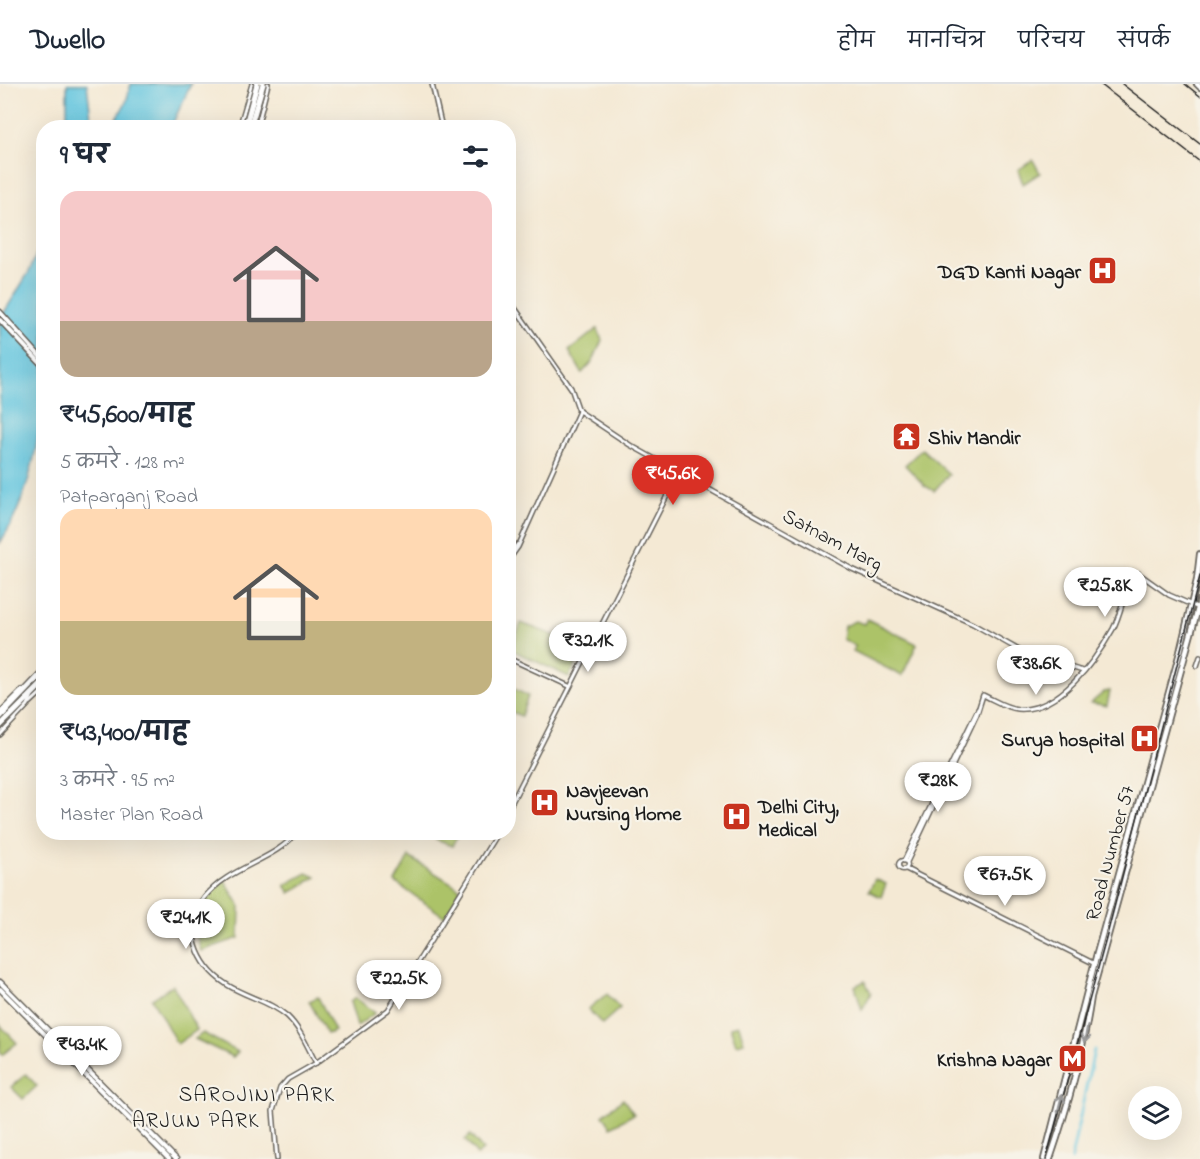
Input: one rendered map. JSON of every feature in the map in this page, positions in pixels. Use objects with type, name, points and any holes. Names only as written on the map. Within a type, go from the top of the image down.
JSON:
[{"type":"highway","points":[[247,120],[257,84]]},
{"type":"highway","points":[[252,120],[263,84]]},
{"type":"highway","points":[[1,714],[36,678]]},
{"type":"highway","points":[[0,726],[26,703],[36,689]]},
{"type":"main road","points":[[0,312],[36,352]]},
{"type":"main road","points":[[0,320],[36,358]]},
{"type":"main road","name":"Road Number 57","points":[[1044,1159],[1192,606],[1200,554]]},
{"type":"main road","name":"Road Number 57","points":[[1050,1159],[1077,1070],[1086,1036],[1091,997],[1200,601]]},
{"type":"main road","points":[[0,982],[176,1159]]},
{"type":"main road","points":[[0,989],[169,1159]]},
{"type":"street","points":[[241,120],[252,84]]},
{"type":"street","points":[[258,120],[268,84]]},
{"type":"street","points":[[432,84],[440,120]]},
{"type":"street","points":[[245,105],[261,110]]},
{"type":"street","points":[[516,309],[571,388],[579,411],[516,548]]},
{"type":"street","name":"Satnam Marg","points":[[579,411],[630,445],[852,569],[973,624],[1026,654],[1083,671]]},
{"type":"street","points":[[516,794],[679,472]]},
{"type":"street","points":[[516,547],[519,543]]},
{"type":"street","points":[[906,868],[905,862],[983,695],[1016,709],[1042,705],[1058,697],[1083,671],[1113,628],[1134,573],[1138,573],[1169,595],[1199,609]]},
{"type":"street","points":[[1197,666],[1200,657]]},
{"type":"street","points":[[516,662],[569,686]]},
{"type":"street","points":[[0,735],[26,703],[36,696]]},
{"type":"street","points":[[288,840],[219,882],[199,905],[193,933],[198,953],[207,966],[226,984],[288,1017],[316,1063]]},
{"type":"street","points":[[277,1159],[273,1111],[277,1092],[288,1078],[316,1063],[388,1010],[493,840]]},
{"type":"street","points":[[905,862],[899,863],[899,867],[906,868],[1095,964]]},
{"type":"green space","points":[[1033,160],[1040,173],[1023,184],[1018,170]]},
{"type":"green space","points":[[597,329],[602,340],[593,361],[582,373],[569,351]]},
{"type":"green space","points":[[922,449],[949,474],[934,491],[925,486],[905,465]]},
{"type":"green space","points":[[867,619],[917,644],[902,676],[853,651],[855,646],[842,639],[844,626],[855,621],[864,624]]},
{"type":"green space","points":[[521,623],[585,647],[569,677],[516,652],[516,638]]},
{"type":"green space","points":[[516,690],[528,696],[521,716],[516,714]]},
{"type":"green space","points":[[1110,691],[1107,706],[1091,703],[1104,692]]},
{"type":"green space","points":[[436,840],[455,840],[452,846]]},
{"type":"green space","points":[[409,857],[461,889],[445,917],[395,882]]},
{"type":"green space","points":[[978,860],[988,866],[983,879],[971,873]]},
{"type":"green space","points":[[307,873],[316,877],[290,893],[285,885]]},
{"type":"green space","points":[[224,879],[240,906],[239,938],[201,951],[197,920],[204,903]]},
{"type":"green space","points":[[875,879],[886,884],[881,897],[869,891]]},
{"type":"green space","points":[[865,981],[871,993],[862,1010],[855,986]]},
{"type":"green space","points":[[173,985],[197,1030],[177,1044],[152,999]]},
{"type":"green space","points":[[607,994],[620,1008],[602,1024],[588,1009]]},
{"type":"green space","points":[[318,997],[335,1031],[327,1034],[309,1001]]},
{"type":"green space","points":[[356,998],[375,1013],[357,1026],[350,1002]]},
{"type":"green space","points":[[0,1025],[17,1043],[2,1055],[0,1052]]},
{"type":"green space","points":[[739,1025],[744,1042],[736,1044],[730,1027]]},
{"type":"green space","points":[[203,1033],[238,1052],[233,1057],[195,1039]]},
{"type":"green space","points":[[26,1074],[37,1086],[23,1099],[11,1087]]},
{"type":"green space","points":[[623,1099],[634,1114],[611,1127],[603,1115]]},
{"type":"green space","points":[[470,1135],[483,1150],[477,1155],[465,1140]]},
{"type":"water","points":[[67,84],[87,84],[91,120],[67,120]]},
{"type":"water","points":[[131,84],[191,84],[174,120],[116,120],[126,102]]},
{"type":"water","points":[[36,255],[36,444],[30,473],[18,509],[0,543],[0,319],[29,272]]},
{"type":"waterway","points":[[1071,1159],[1094,1050]]},
{"type":"railway","points":[[1100,84],[1200,162]]},
{"type":"railway","points":[[1122,84],[1200,144]]},
{"type":"railway","points":[[1185,84],[1200,96]]},
{"type":"railway","points":[[1046,1159],[1200,576]]},
{"type":"place","name":"DGD Kanti Nagar","points":[[1102,271]]},
{"type":"place","name":"Shiv Mandir","points":[[907,437]]},
{"type":"place","name":"Surya hospital","points":[[1145,739]]},
{"type":"place","name":"Navjeevan Nursing Home","points":[[545,802]]},
{"type":"place","name":"Delhi City, Medical","points":[[737,817]]},
{"type":"place","name":"Krishna Nagar","points":[[1073,1059]]},
{"type":"district","name":"SAROJINI PARK","points":[[257,1094]]},
{"type":"district","name":"ARJUN PARK","points":[[196,1120]]}]
